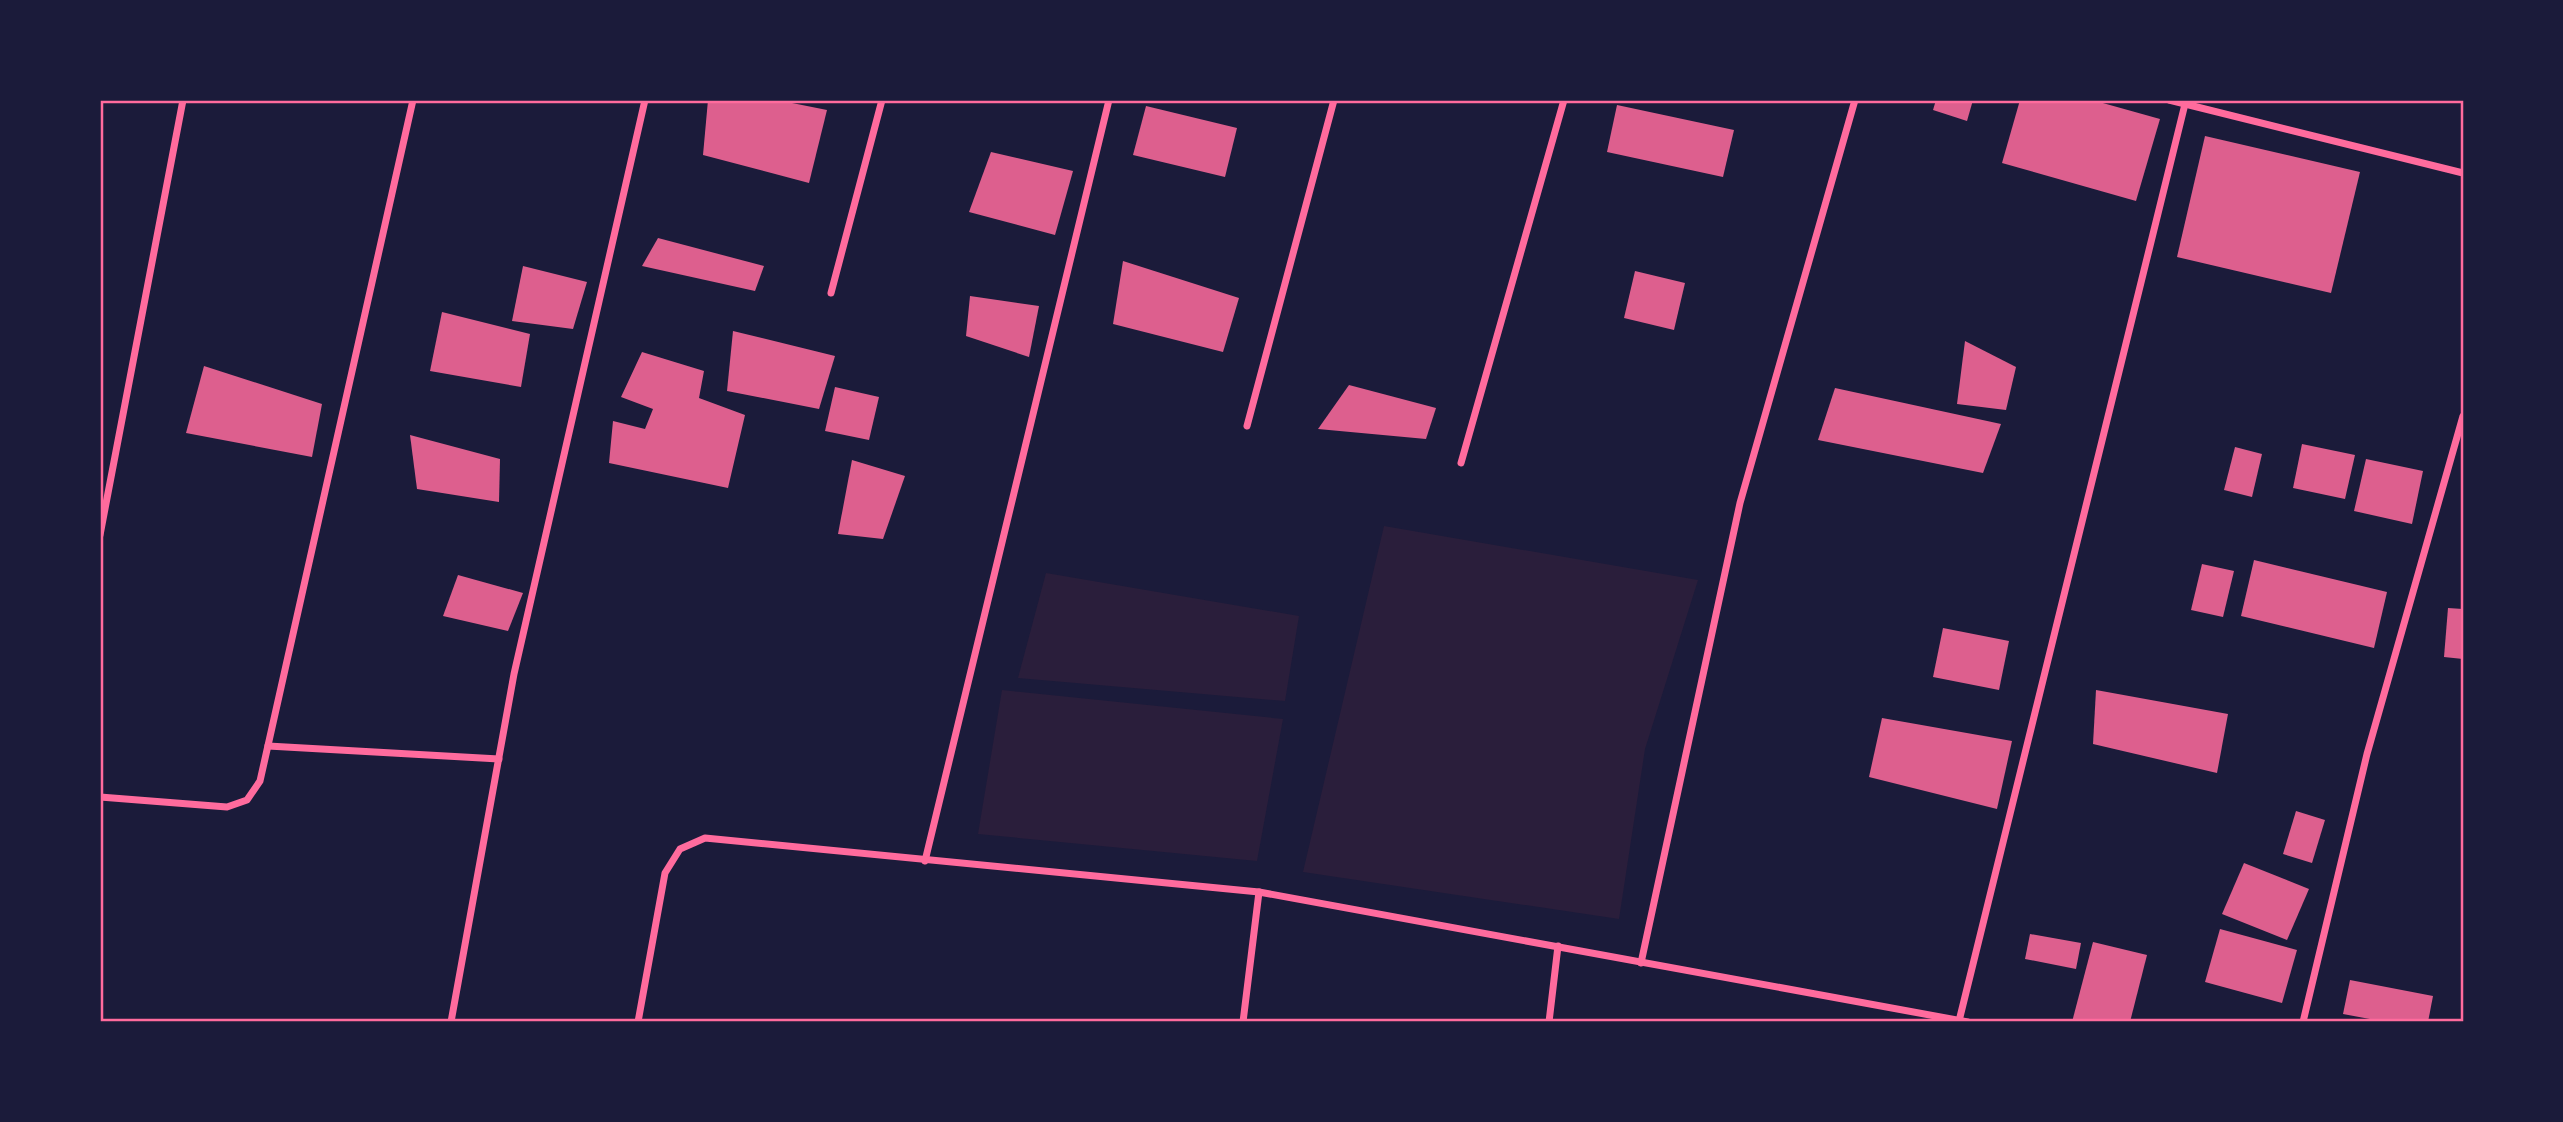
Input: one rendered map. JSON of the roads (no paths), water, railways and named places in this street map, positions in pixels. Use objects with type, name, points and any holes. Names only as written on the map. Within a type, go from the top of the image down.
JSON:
[{"type":"street","points":[[100,535],[183,100]]},
{"type":"street","points":[[100,797],[227,807],[247,800],[260,781],[412,100]]},
{"type":"street","points":[[451,1022],[514,674],[645,100]]},
{"type":"street","points":[[831,293],[882,100]]},
{"type":"street","points":[[925,861],[1109,100]]},
{"type":"street","points":[[1247,426],[1334,100]]},
{"type":"street","points":[[1461,463],[1564,100]]},
{"type":"street","points":[[1641,963],[1740,503],[1855,100]]},
{"type":"street","points":[[2169,100],[2186,102],[2463,173]]},
{"type":"street","points":[[1959,1021],[2186,102]]},
{"type":"street","points":[[2303,1022],[2367,754],[2463,416]]},
{"type":"street","points":[[268,746],[499,759]]},
{"type":"street","points":[[638,1022],[666,873],[680,849],[705,838],[1259,892],[1968,1022]]},
{"type":"street","points":[[1243,1022],[1259,892]]},
{"type":"street","points":[[1549,1022],[1558,946]]}]
